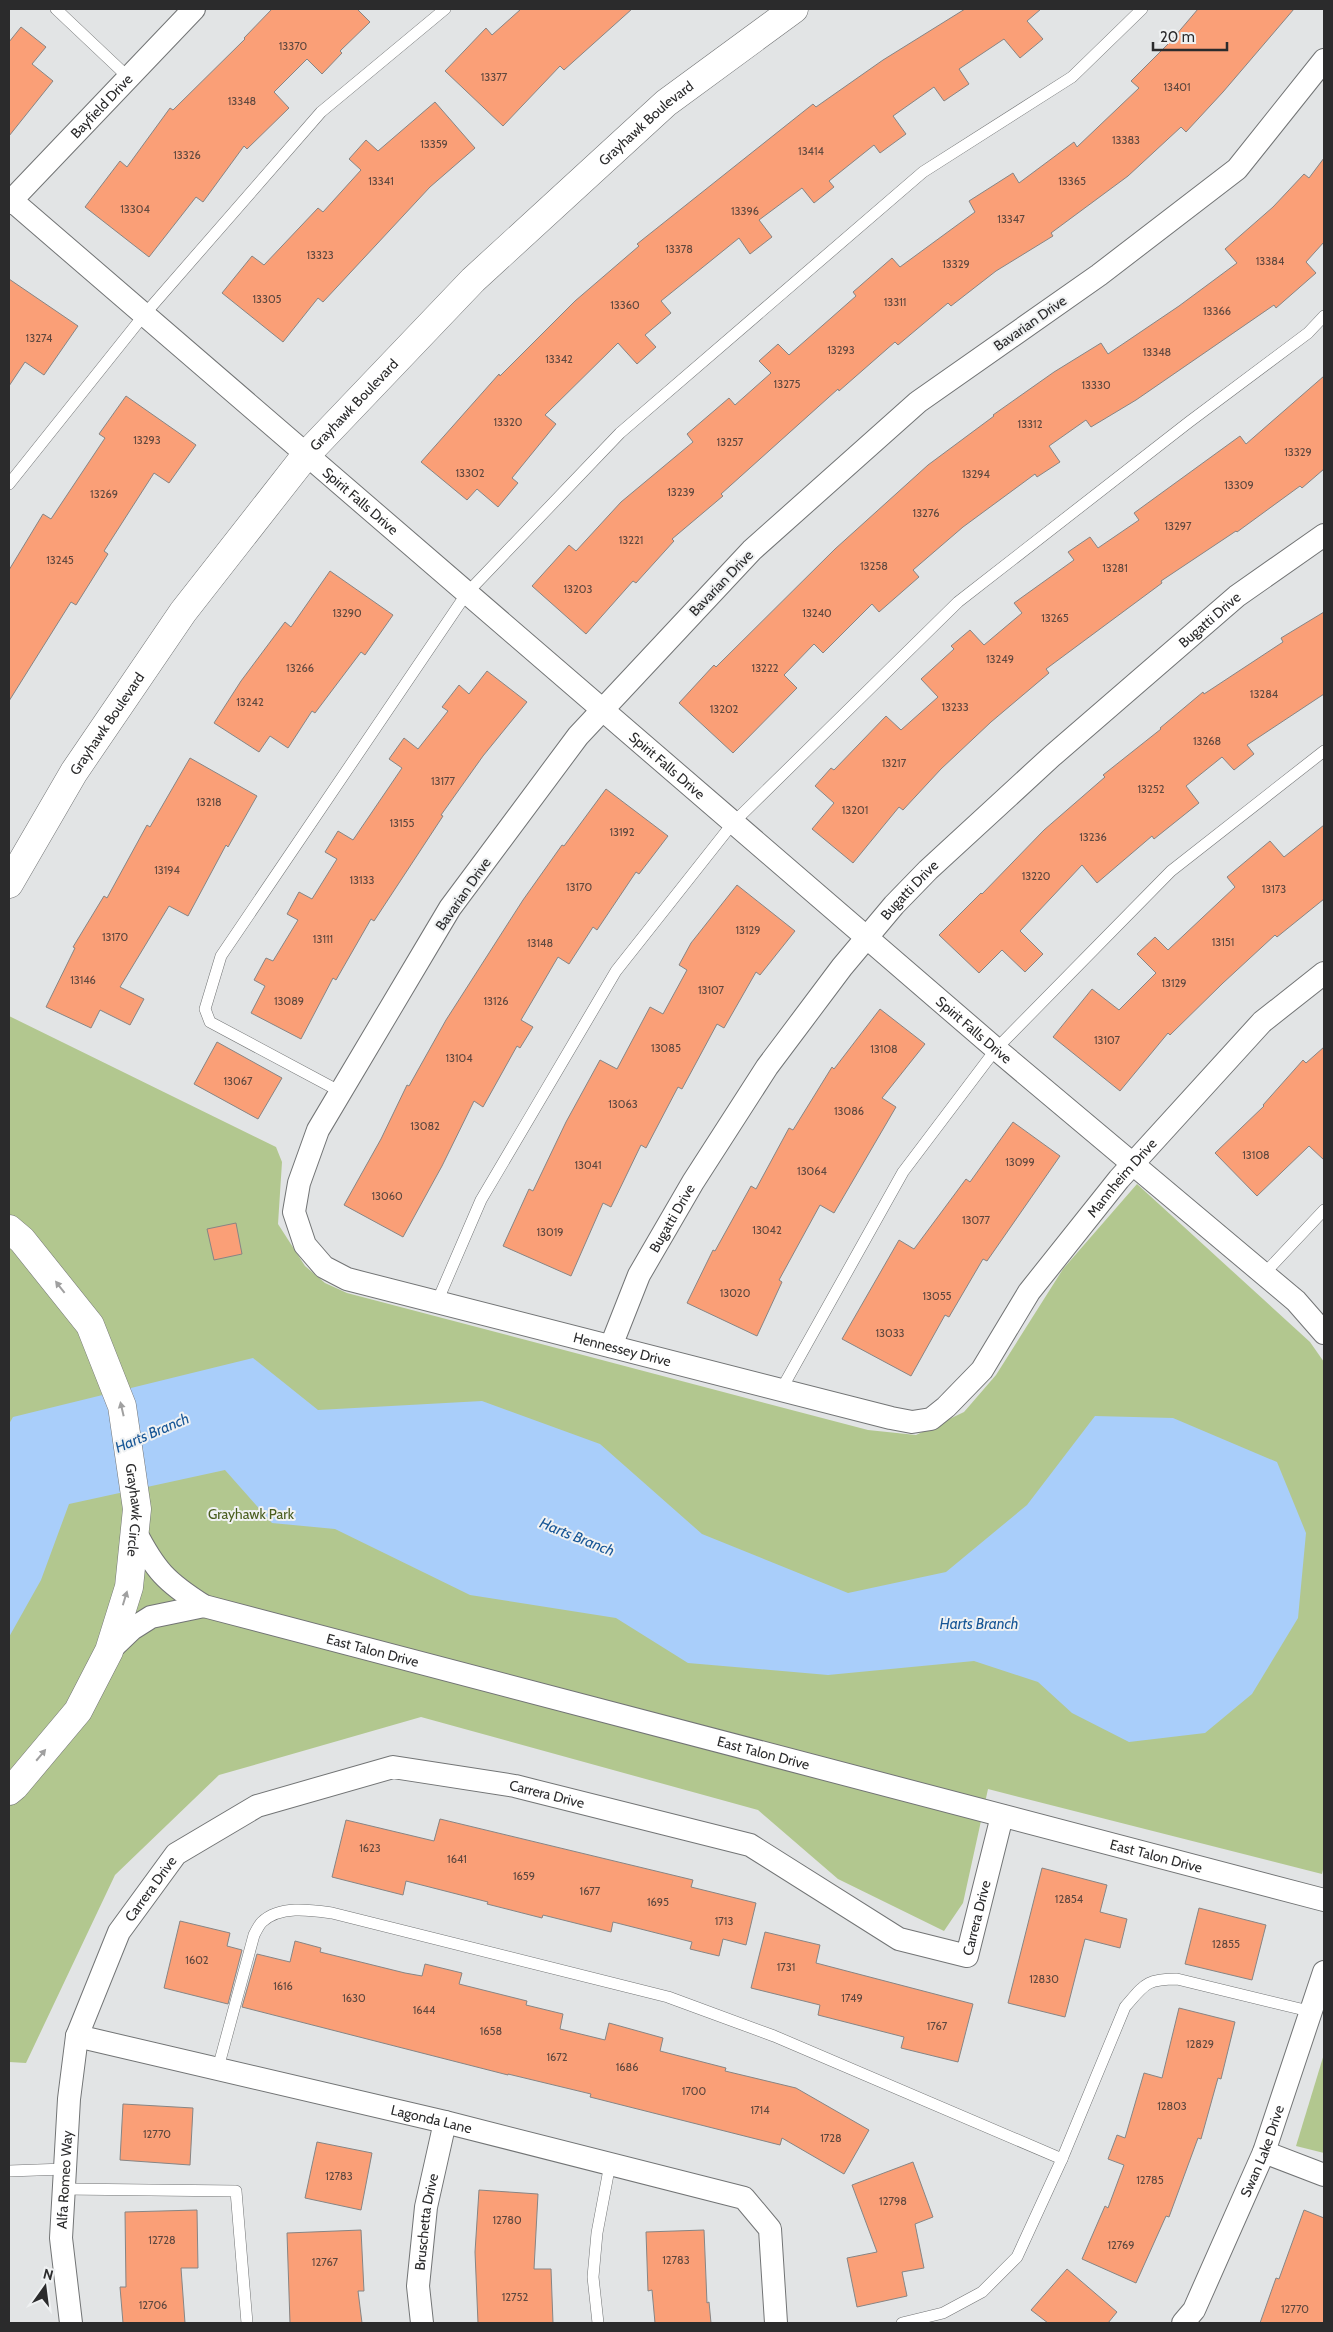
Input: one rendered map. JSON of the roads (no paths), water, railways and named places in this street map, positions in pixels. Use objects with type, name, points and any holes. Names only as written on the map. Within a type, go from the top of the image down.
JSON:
[{"type":"street","name":"Bayfield Drive","points":[[9,200],[194,9]]},
{"type":"street","name":"Grayhawk Boulevard","points":[[9,884],[74,772],[183,612],[306,455],[473,280],[666,103],[794,9]]},
{"type":"street","name":"Bavarian Drive","points":[[305,1245],[294,1212],[299,1182],[318,1130],[450,908],[578,736],[752,550],[918,402],[1099,275],[1237,169],[1324,60]]},
{"type":"street","name":"Spirit Falls Drive","points":[[9,200],[996,1049],[1296,1302],[1324,1333]]},
{"type":"street","name":"Bugatti Drive","points":[[611,1346],[639,1275],[693,1182],[767,1067],[866,937],[928,870],[1052,756],[1237,596],[1324,535]]},
{"type":"street","name":"Mannheim Drive","points":[[946,1407],[982,1370],[1029,1292],[1119,1179],[1262,1022],[1324,973]]},
{"type":"street","name":"Grayhawk Circle","points":[[9,1229],[22,1240],[90,1325],[122,1406],[136,1520],[129,1587],[109,1651],[78,1711],[9,1791]]},
{"type":"street","name":"Hennessey Drive","points":[[305,1245],[324,1267],[346,1279],[781,1390],[912,1422],[930,1419],[946,1407]]},
{"type":"street","name":"East Talon Drive","points":[[136,1520],[151,1562],[174,1588],[204,1606],[1324,1900]]},
{"type":"street","name":"East Talon Drive","points":[[109,1651],[132,1629],[151,1616],[204,1606]]},
{"type":"street","name":"Carrera Drive","points":[[77,2036],[119,1932],[176,1854],[257,1806],[393,1767],[515,1786],[750,1844],[899,1939],[967,1956],[1002,1816]]},
{"type":"street","name":"Swan Lake Drive","points":[[1184,2323],[1194,2310],[1264,2152],[1324,1972]]},
{"type":"street","name":"Lagonda Lane","points":[[77,2036],[445,2122],[744,2198],[770,2229],[776,2323]]},
{"type":"street","name":"Alfa Romeo Way","points":[[70,2323],[61,2238],[69,2098],[77,2036]]},
{"type":"street","name":"Bruschetta Drive","points":[[422,2323],[418,2286],[426,2206],[445,2122]]},
{"type":"street","points":[[1264,2152],[1324,2175]]},
{"type":"lane","points":[[56,9],[128,77]]},
{"type":"lane","points":[[9,484],[144,315],[321,112],[445,9]]},
{"type":"lane","points":[[341,1092],[210,1022],[206,1009],[221,956],[467,593],[620,433],[658,400],[923,172],[1072,77],[1142,9]]},
{"type":"lane","points":[[437,1302],[481,1200],[616,971],[733,822],[958,602],[1189,422],[1308,333],[1324,316]]},
{"type":"lane","points":[[781,1390],[903,1172],[996,1049],[1171,871],[1324,751]]},
{"type":"lane","points":[[1263,1275],[1324,1210]]},
{"type":"lane","points":[[218,2068],[254,1935],[262,1922],[276,1914],[310,1910],[332,1913],[676,2000],[774,2036],[1062,2159]]},
{"type":"lane","points":[[902,2323],[943,2313],[982,2292],[1017,2257],[1062,2159],[1125,2007],[1141,1988],[1155,1979],[1177,1979],[1312,2012]]},
{"type":"lane","points":[[598,2323],[593,2277],[598,2233],[610,2164]]},
{"type":"lane","points":[[9,2171],[65,2179],[236,2192],[247,2323]]},
{"type":"water","name":"Harts Branch","points":[[253,1358],[318,1410],[482,1401],[600,1444],[702,1534],[848,1593],[946,1572],[1027,1505],[1095,1416],[1173,1418],[1277,1462],[1306,1533],[1298,1618],[1252,1694],[1205,1733],[1129,1742],[1072,1713],[1038,1682],[974,1661],[828,1675],[688,1663],[616,1618],[470,1595],[335,1529],[272,1523],[225,1470],[69,1504],[41,1580],[9,1637],[9,1424],[13,1417]]},
{"type":"park label","name":"Grayhawk Park","points":[[251,1514]]}]
